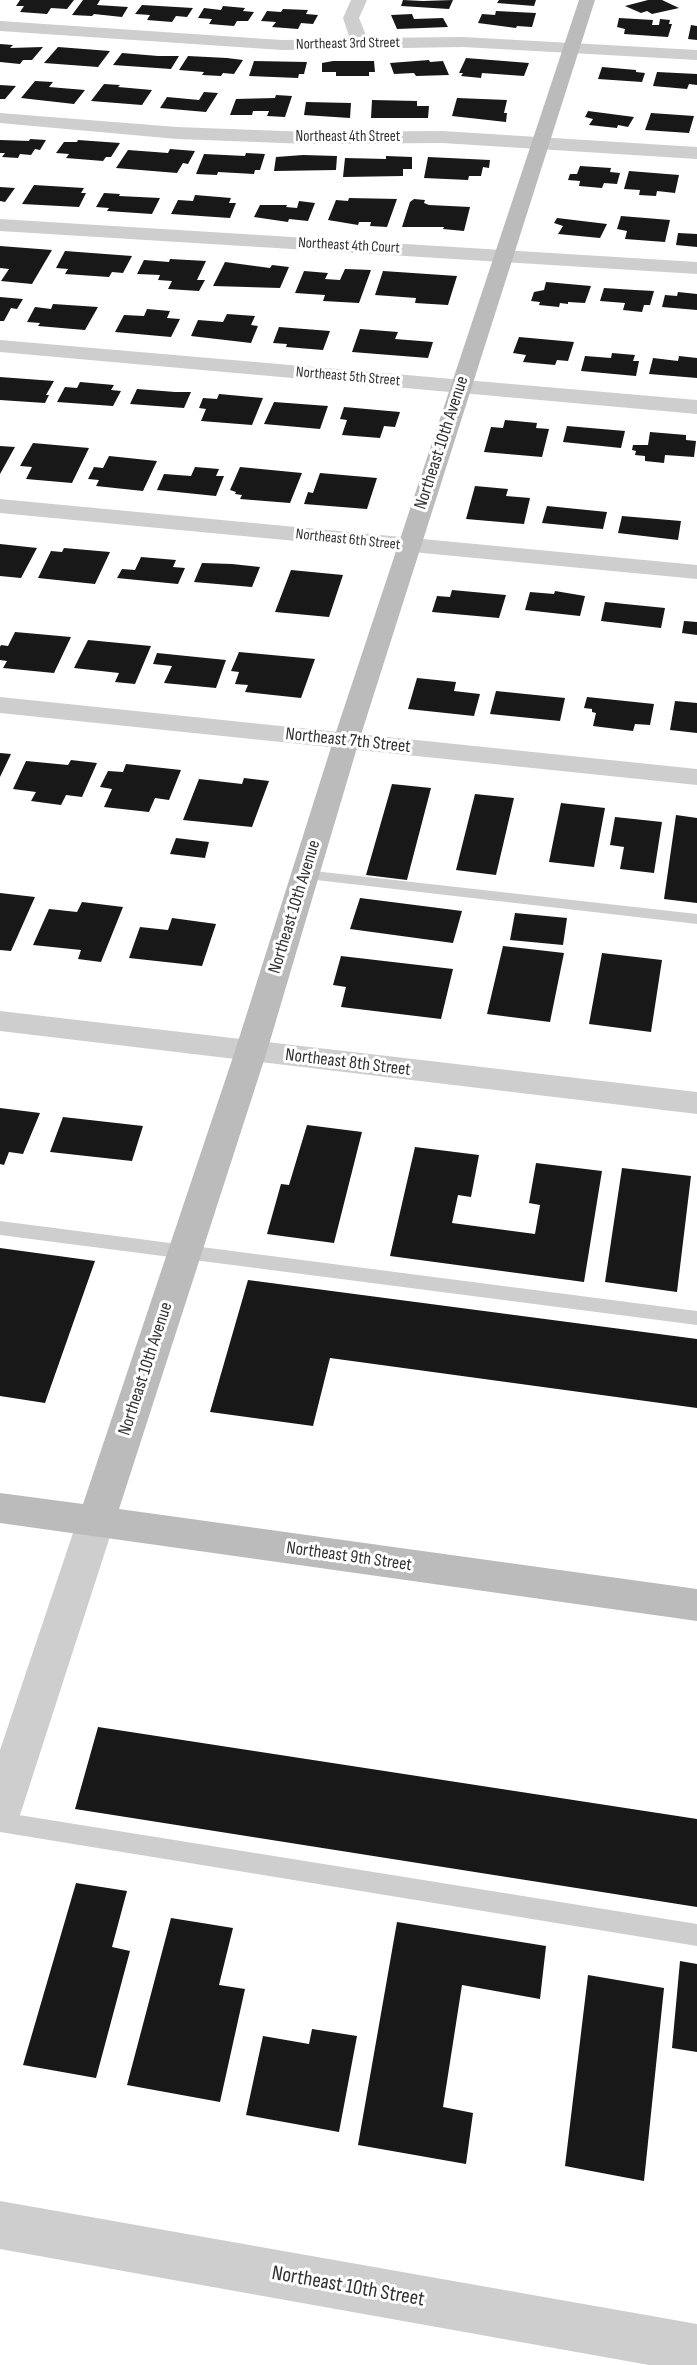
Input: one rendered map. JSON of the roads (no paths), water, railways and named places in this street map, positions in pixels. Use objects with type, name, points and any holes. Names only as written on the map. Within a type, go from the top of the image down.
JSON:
[{"type":"street","points":[[359,0],[351,18],[361,44]]},
{"type":"street","name":"Northeast 10th Avenue","points":[[0,1812],[251,1051],[346,741],[587,0]]},
{"type":"street","name":"Northeast 3rd Street","points":[[0,26],[282,45],[463,42],[697,56]]},
{"type":"street","name":"Northeast 4th Street","points":[[0,118],[177,133],[309,138],[442,137],[697,153]]},
{"type":"street","name":"Northeast 4th Court","points":[[0,225],[697,268]]},
{"type":"street","name":"Northeast 5th Street","points":[[0,346],[697,407]]},
{"type":"street","name":"Northeast 6th Street","points":[[0,506],[697,572]]},
{"type":"street","name":"Northeast 7th Street","points":[[0,705],[697,777]]},
{"type":"street","name":"Northeast 8th Street","points":[[0,1021],[697,1103]]},
{"type":"street","name":"Northeast 9th Street","points":[[0,1508],[697,1605]]},
{"type":"street","name":"Northeast 10th Street","points":[[0,2225],[697,2349]]},
{"type":"lane","points":[[305,875],[697,919]]},
{"type":"lane","points":[[0,1228],[697,1318]]},
{"type":"lane","points":[[0,1822],[697,1935]]}]
